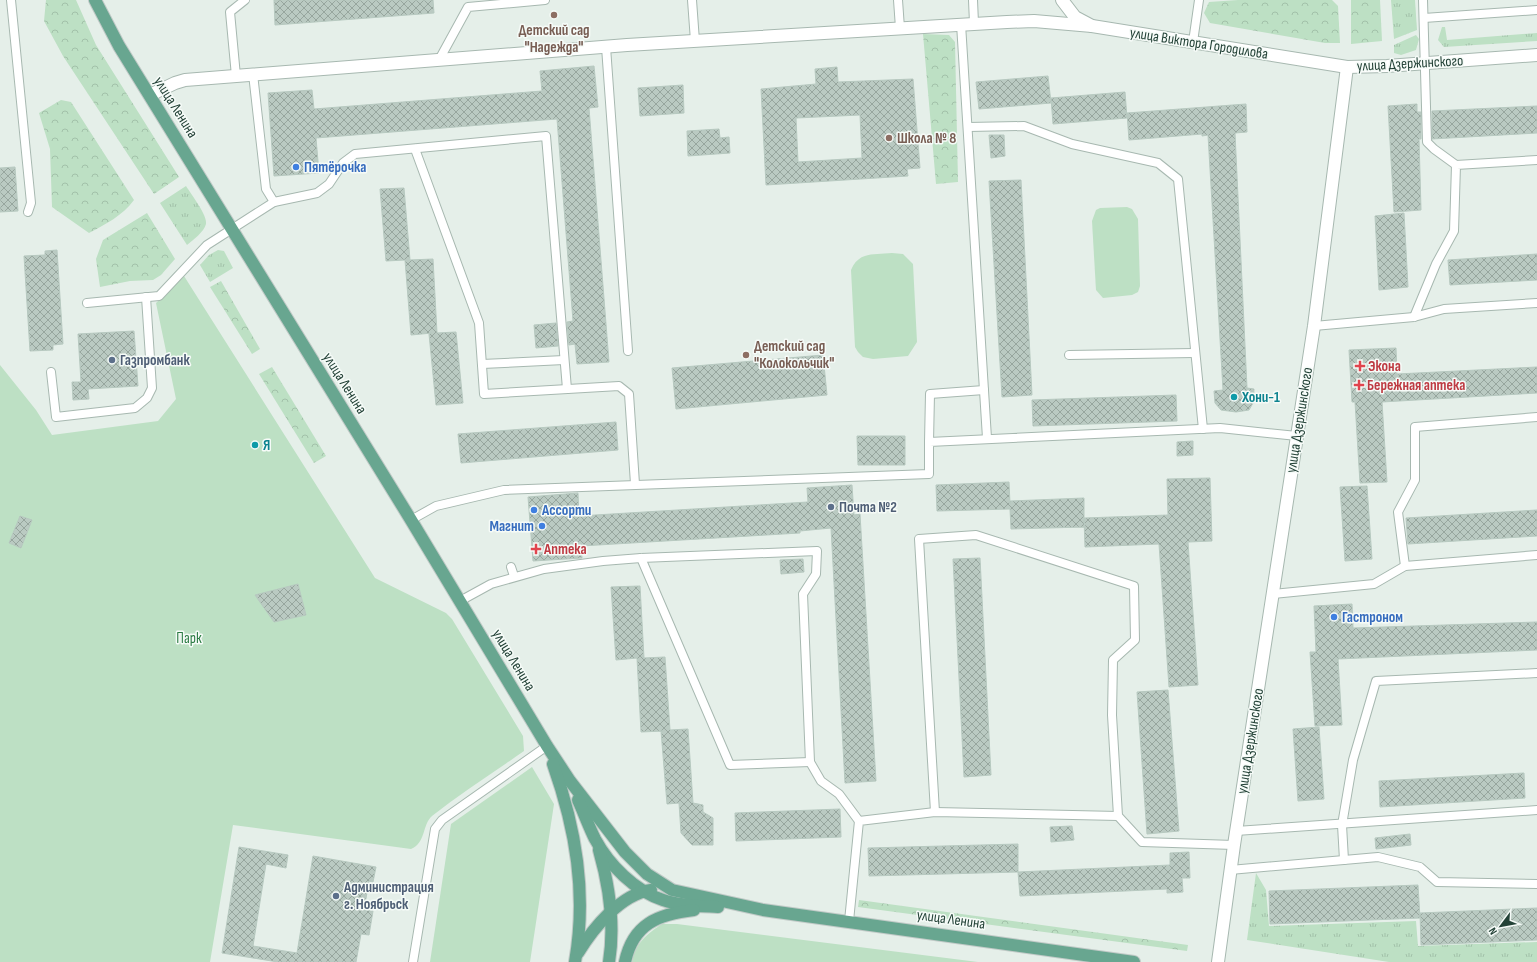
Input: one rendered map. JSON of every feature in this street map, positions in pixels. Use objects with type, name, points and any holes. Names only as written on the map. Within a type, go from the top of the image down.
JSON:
[{"type":"main road","name":"улица Ленина","points":[[95,0],[120,46],[411,520],[547,746],[570,781],[634,862],[646,874],[672,890],[763,910]]},
{"type":"main road","points":[[547,746],[570,816],[580,868],[580,920],[576,959]]},
{"type":"main road","name":"улица Ленина","points":[[570,781],[595,839],[611,862],[644,891],[653,896],[671,902],[721,908],[763,910],[849,921],[1134,962]]},
{"type":"main road","points":[[595,839],[605,876],[610,913],[609,962]]},
{"type":"main road","points":[[576,959],[588,936],[610,913],[629,898],[644,891],[657,889],[672,890]]},
{"type":"main road","points":[[625,962],[633,939],[641,930],[655,919],[670,913],[721,908]]},
{"type":"street","name":"улица Виктора Городилова","points":[[1062,0],[1074,17],[1092,26],[1347,67]]},
{"type":"street","points":[[150,95],[185,80],[606,47],[974,23],[1034,21],[1092,26]]},
{"type":"street","name":"улица Дзержинского","points":[[1218,962],[1230,870],[1314,326],[1347,67],[1387,66],[1537,55]]},
{"type":"lane","points":[[11,0],[31,203],[28,212]]},
{"type":"lane","points":[[236,76],[230,12],[245,0]]},
{"type":"lane","points":[[439,60],[468,7],[545,0]]},
{"type":"lane","points":[[692,0],[695,41]]},
{"type":"lane","points":[[898,0],[900,28]]},
{"type":"lane","points":[[973,0],[974,23]]},
{"type":"lane","points":[[1193,42],[1199,0]]},
{"type":"lane","points":[[1423,0],[1427,142],[1456,165],[1537,160]]},
{"type":"lane","points":[[1424,18],[1537,10]]},
{"type":"lane","points":[[961,24],[987,438]]},
{"type":"lane","points":[[606,47],[628,351]]},
{"type":"lane","points":[[253,74],[266,189],[274,202]]},
{"type":"lane","points":[[968,128],[1024,126],[1072,144],[1158,163],[1178,179],[1202,429]]},
{"type":"lane","points":[[87,303],[159,296],[207,245],[274,202],[317,193],[329,184],[343,163],[355,154],[546,136],[567,389]]},
{"type":"lane","points":[[415,149],[479,323],[484,394],[619,386],[629,394],[636,484]]},
{"type":"lane","points":[[1414,317],[1436,264],[1454,231],[1456,165]]},
{"type":"lane","points":[[51,372],[56,417],[135,408],[147,398],[152,388],[146,297]]},
{"type":"lane","points":[[1314,326],[1414,317],[1444,309],[1537,303]]},
{"type":"lane","points":[[1070,355],[1194,353]]},
{"type":"lane","points":[[482,364],[564,360]]},
{"type":"lane","points":[[411,520],[436,506],[490,497],[504,490],[929,474],[930,394],[984,390]]},
{"type":"lane","points":[[1405,566],[1398,512],[1415,480],[1415,427],[1537,417]]},
{"type":"lane","points":[[929,442],[987,438],[1220,428],[1297,436]]},
{"type":"lane","points":[[935,812],[919,539],[976,535],[1134,586],[1135,640],[1113,660],[1112,716],[1118,816],[1142,842],[1234,845]]},
{"type":"lane","points":[[460,601],[491,584],[514,576],[544,569],[603,561],[641,558],[817,551],[816,574],[803,594],[810,762],[821,780],[839,794],[859,821],[849,921]]},
{"type":"lane","points":[[1273,594],[1374,584],[1405,566],[1537,556]]},
{"type":"lane","points":[[641,558],[730,765],[810,762]]},
{"type":"lane","points":[[511,567],[514,576]]},
{"type":"lane","points":[[1344,860],[1342,825],[1353,760],[1376,681],[1537,673]]},
{"type":"lane","points":[[413,962],[436,829],[442,820],[547,746]]},
{"type":"lane","points":[[1236,831],[1342,825],[1537,810]]},
{"type":"lane","points":[[859,821],[935,812],[1118,816]]},
{"type":"lane","points":[[1230,870],[1378,857],[1420,867],[1438,882],[1537,884]]},
{"type":"green space","points":[[46,0],[76,0],[96,45],[179,177],[154,194],[63,56],[44,21]]},
{"type":"green space","points":[[1238,0],[1332,0],[1338,6],[1340,43],[1325,43],[1210,23],[1204,13],[1209,2]]},
{"type":"green space","points":[[1351,0],[1380,0],[1382,41],[1351,44]]},
{"type":"green space","points":[[1391,0],[1415,0],[1417,30],[1394,39]]},
{"type":"green space","points":[[1442,27],[1445,27],[1447,40],[1537,33],[1537,41],[1444,47],[1438,40]]},
{"type":"green space","points":[[923,34],[949,35],[955,42],[958,182],[936,184]]},
{"type":"green space","points":[[1416,35],[1419,39],[1416,50],[1401,55],[1394,53],[1394,45]]},
{"type":"green space","points":[[61,100],[71,102],[134,200],[119,215],[108,223],[89,233],[52,207],[50,149],[39,113]]},
{"type":"green space","points":[[186,186],[206,220],[205,227],[201,233],[187,245],[160,203]]},
{"type":"green space","points":[[1127,207],[1132,209],[1138,219],[1140,286],[1138,292],[1132,295],[1103,298],[1096,290],[1092,221],[1096,210],[1100,208]]},
{"type":"green space","points":[[147,213],[175,259],[161,275],[153,280],[130,281],[100,287],[96,259],[103,240]]},
{"type":"green space","points":[[218,250],[224,251],[233,268],[210,282],[200,265],[209,255]]},
{"type":"green space","points":[[873,254],[903,254],[913,264],[917,342],[908,356],[873,359],[863,357],[855,347],[851,270],[854,264],[863,257]]},
{"type":"green space","name":"Парк","points":[[184,276],[375,578],[446,613],[452,619],[523,736],[524,751],[432,816],[419,843],[411,849],[233,825],[210,962],[0,962],[0,365],[36,410],[52,435],[158,421],[176,399],[156,303]]},
{"type":"green space","points":[[221,281],[260,349],[252,354],[210,287]]},
{"type":"green space","points":[[272,367],[326,456],[314,463],[259,374]]},
{"type":"green space","points":[[532,767],[554,804],[530,962],[430,962],[451,824]]},
{"type":"green space","points":[[1256,873],[1266,890],[1269,926],[1416,921],[1418,946],[1537,942],[1537,962],[1389,962],[1247,940]]},
{"type":"green space","points":[[859,900],[1188,945],[1187,951],[858,907]]},
{"type":"green space","points":[[662,924],[677,924],[978,962],[632,962],[636,949],[642,940],[651,931]]},
{"type":"building","points":[[274,0],[433,0],[434,13],[275,25]]},
{"type":"building","points":[[594,66],[598,107],[589,108],[609,362],[577,364],[575,344],[569,345],[567,322],[573,321],[557,119],[316,138],[319,173],[274,176],[268,93],[312,90],[314,109],[542,91],[540,71]]},
{"type":"building","name":"Школа № 8","points":[[837,67],[838,82],[913,79],[920,168],[907,169],[908,176],[766,185],[761,89],[816,84],[815,69]],"holes":[[[860,115],[862,158],[798,162],[796,118]]]},
{"type":"building","points":[[1048,76],[1051,103],[979,109],[976,82]]},
{"type":"building","points":[[683,85],[684,113],[640,116],[638,88]]},
{"type":"building","points":[[1125,92],[1127,118],[1053,124],[1051,98]]},
{"type":"building","points":[[1246,104],[1247,132],[1235,133],[1247,388],[1254,389],[1253,403],[1249,410],[1236,412],[1221,410],[1215,403],[1214,391],[1223,390],[1208,135],[1202,136],[1202,134],[1129,140],[1127,113]]},
{"type":"building","points":[[1417,104],[1417,112],[1421,112],[1421,139],[1419,139],[1421,210],[1394,212],[1388,106]]},
{"type":"building","points":[[1537,106],[1537,133],[1432,139],[1432,111]]},
{"type":"building","points":[[719,129],[720,138],[729,137],[730,153],[688,156],[687,131]]},
{"type":"building","points":[[989,135],[1004,135],[1005,156],[991,158]]},
{"type":"building","points":[[15,167],[18,211],[0,212],[0,168]]},
{"type":"building","points":[[1021,180],[1032,395],[1002,397],[989,181]]},
{"type":"building","points":[[404,188],[410,260],[433,259],[437,333],[456,332],[463,403],[436,405],[429,334],[432,333],[411,335],[405,260],[386,261],[380,189]]},
{"type":"building","points":[[1404,213],[1408,287],[1379,290],[1375,216]]},
{"type":"building","points":[[57,250],[63,344],[53,345],[53,350],[30,351],[24,256],[45,255],[45,251]]},
{"type":"building","points":[[1537,254],[1537,280],[1450,285],[1448,260]]},
{"type":"building","points":[[556,323],[558,346],[536,348],[534,325]]},
{"type":"building","points":[[134,331],[138,386],[88,389],[89,399],[73,400],[72,382],[81,382],[78,334]]},
{"type":"building","points":[[1396,348],[1397,374],[1537,367],[1537,393],[1382,402],[1387,482],[1360,483],[1355,402],[1352,402],[1349,350]]},
{"type":"building","points":[[823,355],[827,395],[676,409],[672,368]]},
{"type":"building","points":[[1176,395],[1177,421],[1033,426],[1032,400]]},
{"type":"building","points":[[616,422],[618,450],[461,463],[458,434]]},
{"type":"building","points":[[857,436],[905,436],[905,465],[858,465]]},
{"type":"building","points":[[1193,441],[1193,455],[1177,456],[1177,442]]},
{"type":"building","points":[[1210,478],[1212,541],[1188,542],[1198,685],[1169,687],[1159,544],[1085,547],[1084,527],[1011,529],[1010,509],[937,511],[936,485],[1009,482],[1010,504],[1010,501],[1084,498],[1084,518],[1168,515],[1167,479]]},
{"type":"building","points":[[852,485],[854,515],[860,514],[876,781],[845,783],[831,528],[800,531],[800,533],[581,546],[582,558],[533,561],[528,497],[578,493],[579,516],[808,502],[807,488]]},
{"type":"building","points":[[1367,486],[1372,559],[1345,561],[1340,487]]},
{"type":"building","points":[[1537,510],[1537,536],[1408,544],[1406,518]]},
{"type":"building","points":[[20,516],[32,520],[21,548],[9,543]]},
{"type":"building","points":[[980,558],[991,775],[964,777],[953,559]]},
{"type":"building","points":[[803,559],[804,572],[781,574],[780,560]]},
{"type":"building","points":[[298,584],[306,615],[274,622],[255,595]]},
{"type":"building","points":[[640,586],[644,658],[665,657],[670,730],[688,729],[693,803],[703,805],[703,812],[713,818],[713,845],[692,845],[681,833],[679,803],[667,804],[661,731],[641,732],[637,658],[616,660],[611,587]]},
{"type":"building","points":[[1352,604],[1353,628],[1537,622],[1537,650],[1338,659],[1342,725],[1315,726],[1310,652],[1316,652],[1314,606]]},
{"type":"building","points":[[1168,690],[1179,831],[1147,834],[1137,692]]},
{"type":"building","points":[[1319,727],[1324,799],[1298,801],[1293,729]]},
{"type":"building","points":[[1524,773],[1525,798],[1380,807],[1379,781]]},
{"type":"building","points":[[840,809],[841,837],[736,841],[735,813]]},
{"type":"building","points":[[1072,826],[1074,840],[1051,842],[1050,827]]},
{"type":"building","points":[[1410,834],[1411,845],[1376,849],[1375,838]]},
{"type":"building","points":[[1018,844],[1018,872],[869,876],[868,848]]},
{"type":"building","name":"Администрация г. Ноябрьск","points":[[239,847],[288,855],[286,868],[266,864],[253,946],[297,953],[313,856],[376,867],[373,882],[369,881],[364,910],[373,911],[369,935],[361,934],[356,962],[278,962],[222,953]]},
{"type":"building","points":[[1189,852],[1190,878],[1182,878],[1183,892],[1167,893],[1167,889],[1020,896],[1018,872],[1170,865],[1170,853]]},
{"type":"building","points":[[1418,885],[1420,918],[1270,924],[1269,891]]},
{"type":"building","points":[[1537,908],[1537,940],[1421,945],[1420,913]]},
{"type":"place","name":"Детский сад \"Надежда\"","points":[[554,15]]},
{"type":"place","name":"Школа № 8","points":[[889,138]]},
{"type":"place","name":"Пятёрочка","points":[[296,167]]},
{"type":"place","name":"Детский сад \"Колокольчик\"","points":[[746,355]]},
{"type":"place","name":"Газпромбанк","points":[[112,360]]},
{"type":"place","name":"Экона","points":[[1360,366]]},
{"type":"place","name":"Бережная аптека","points":[[1359,385]]},
{"type":"place","name":"Хони-1","points":[[1234,397]]},
{"type":"place","name":"Я","points":[[255,445]]},
{"type":"place","name":"Почта №2","points":[[831,507]]},
{"type":"place","name":"Ассорти","points":[[534,510]]},
{"type":"place","name":"Магнит","points":[[542,526]]},
{"type":"place","name":"Аптека","points":[[536,549]]},
{"type":"place","name":"Гастроном","points":[[1334,617]]},
{"type":"place","name":"Администрация г. Ноябрьск","points":[[336,896]]}]
